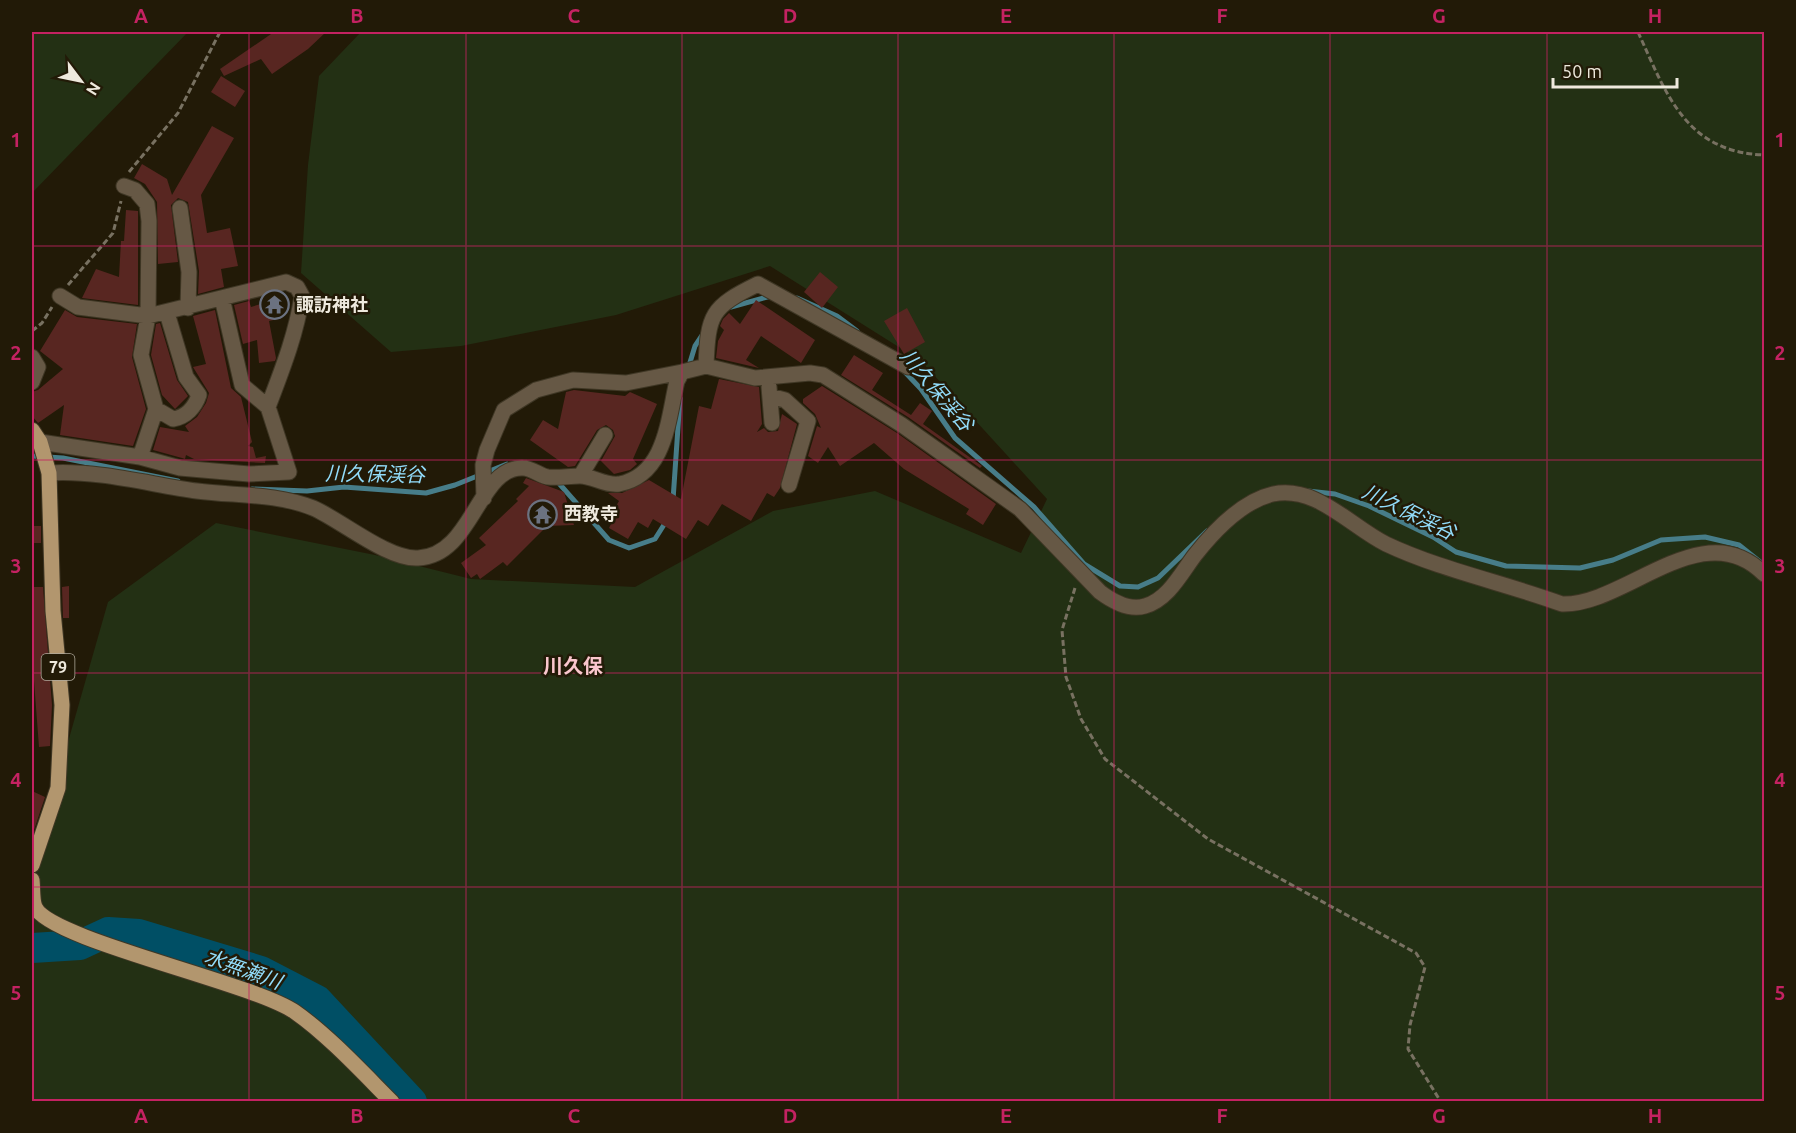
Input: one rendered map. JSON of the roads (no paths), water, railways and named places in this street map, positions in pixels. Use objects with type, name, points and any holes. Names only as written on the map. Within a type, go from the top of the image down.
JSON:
[{"type":"main road","name":"79","points":[[32,865],[58,788],[62,705],[53,611],[48,470],[38,441]]},
{"type":"main road","points":[[32,880],[35,907],[42,915],[75,932],[109,946],[252,991],[295,1012],[392,1101]]},
{"type":"street","points":[[124,186],[135,190],[147,204],[148,316],[141,355],[156,409],[140,457]]},
{"type":"street","points":[[180,208],[189,272],[188,308]]},
{"type":"street","points":[[60,296],[78,307],[148,316],[188,308],[286,282],[297,287],[302,296],[290,349],[268,407]]},
{"type":"street","points":[[706,366],[707,344],[713,315],[726,300],[758,284],[908,367]]},
{"type":"street","points":[[38,441],[140,457],[180,468],[249,474],[289,472],[268,407],[242,385],[222,298]]},
{"type":"street","points":[[156,409],[173,419],[182,418],[197,402],[199,395],[186,377],[167,313]]},
{"type":"street","points":[[32,357],[38,367],[32,382]]},
{"type":"street","points":[[484,498],[483,465],[504,410],[536,390],[573,380],[626,383],[706,366],[755,378],[810,373],[823,375],[902,425],[1020,509],[1100,592],[1114,602],[1132,608],[1146,606],[1160,598],[1214,533],[1253,501],[1272,494],[1290,493],[1314,499],[1385,543],[1414,555],[1562,604],[1593,600],[1655,568],[1708,555],[1724,553],[1739,556],[1752,562],[1764,574]]},
{"type":"street","points":[[48,470],[75,471],[179,488],[274,497],[312,508],[378,545],[419,559],[446,549],[462,534],[494,483],[512,470],[523,468],[545,477],[581,476],[598,482],[618,484],[637,478],[653,465],[662,446],[676,381],[682,372]]},
{"type":"street","points":[[769,378],[772,423]]},
{"type":"street","points":[[770,396],[785,400],[808,421],[789,485]]},
{"type":"street","points":[[581,476],[605,435]]},
{"type":"street","points":[[179,488],[180,468]]},
{"type":"waterway","name":"川久保渓谷","points":[[731,307],[771,296]]},
{"type":"waterway","name":"川久保渓谷","points":[[797,298],[837,316],[857,331]]},
{"type":"waterway","name":"川久保渓谷","points":[[688,369],[695,346],[703,334]]},
{"type":"waterway","name":"川久保渓谷","points":[[903,370],[921,389],[955,438],[1034,507],[1084,564],[1120,586],[1138,587],[1158,578],[1207,531]]},
{"type":"waterway","name":"川久保渓谷","points":[[673,500],[680,398]]},
{"type":"waterway","name":"川久保渓谷","points":[[32,456],[63,458],[178,481]]},
{"type":"waterway","name":"川久保渓谷","points":[[252,489],[307,491],[344,487],[426,493],[455,485],[507,464]]},
{"type":"waterway","name":"川久保渓谷","points":[[556,480],[609,540],[629,548],[655,539],[667,520]]},
{"type":"waterway","name":"川久保渓谷","points":[[1308,491],[1335,494],[1369,506],[1433,537],[1456,552],[1506,566],[1580,568],[1613,560],[1661,540],[1705,537],[1739,545],[1764,565]]},
{"type":"waterway","name":"水無瀬川","points":[[32,948],[80,945],[108,932],[139,934],[261,971],[317,1000],[412,1102]]},
{"type":"place","name":"諏訪神社","points":[[275,305]]},
{"type":"place","name":"西教寺","points":[[543,514]]},
{"type":"district","name":"川久保","points":[[573,666]]}]
